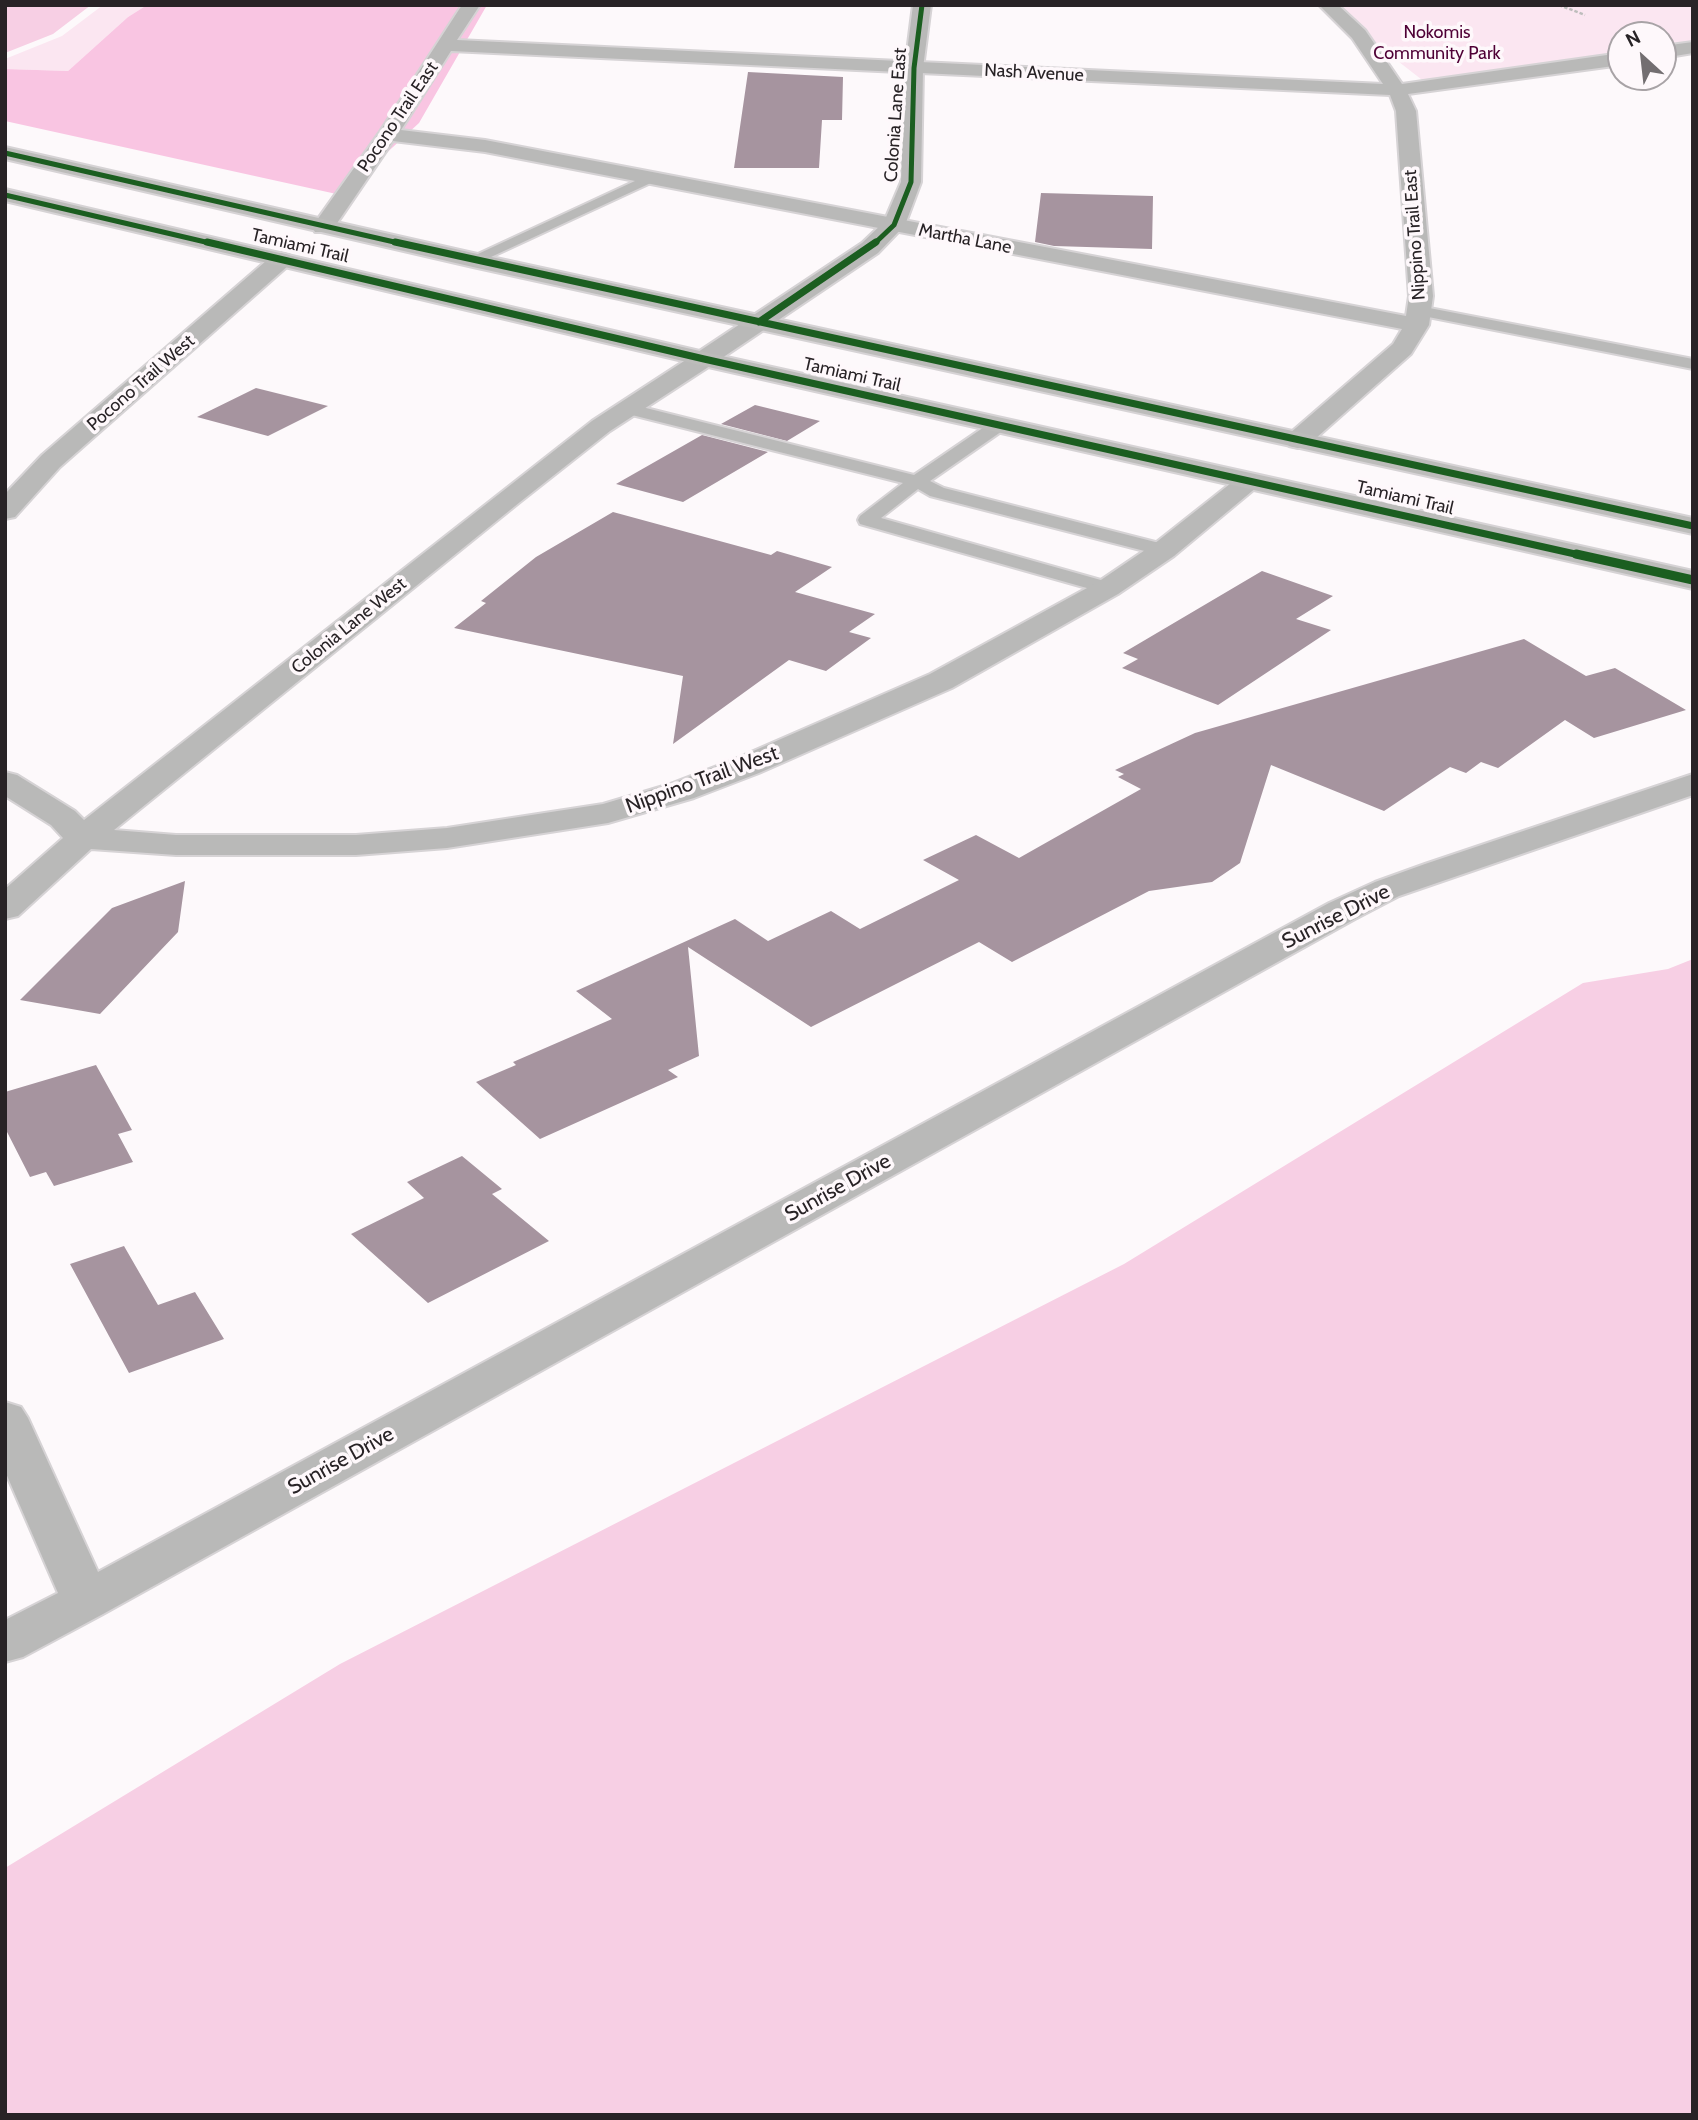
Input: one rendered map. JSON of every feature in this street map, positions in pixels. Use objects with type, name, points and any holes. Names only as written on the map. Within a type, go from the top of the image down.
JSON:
[{"type":"main road","name":"Tamiami Trail","points":[[5,153],[473,260],[1693,526]]},
{"type":"main road","points":[[5,172],[198,217],[254,225],[324,227]]},
{"type":"main road","name":"Tamiami Trail","points":[[5,195],[704,359],[1693,580]]},
{"type":"street","name":"Pocono Trail East","points":[[324,227],[471,5]]},
{"type":"street","name":"Colonia Lane East","points":[[704,359],[870,248],[894,225],[911,182],[915,68],[922,5]]},
{"type":"street","name":"Nippino Trail East","points":[[1298,440],[1402,349],[1418,318],[1421,296],[1406,111],[1397,90],[1359,34],[1328,5]]},
{"type":"street","name":"Nash Avenue","points":[[446,45],[1397,90],[1607,60]]},
{"type":"street","name":"Martha Lane","points":[[388,134],[473,144],[894,225],[1418,318]]},
{"type":"street","name":"Pocono Trail West","points":[[5,510],[51,461],[281,260]]},
{"type":"street","name":"Colonia Lane West","points":[[5,908],[83,838],[510,496],[626,408],[704,359]]},
{"type":"street","name":"Nippino Trail West","points":[[83,838],[190,845],[356,845],[460,837],[608,813],[682,791],[835,729],[941,681],[1108,588],[1164,550],[1251,482]]},
{"type":"street","points":[[5,782],[55,813],[83,838]]},
{"type":"street","name":"Sunrise Drive","points":[[5,1643],[1342,911],[1424,875],[1693,784]]},
{"type":"street","points":[[5,1418],[86,1601]]},
{"type":"lane","points":[[473,260],[650,178]]},
{"type":"lane","points":[[1418,318],[1693,364]]},
{"type":"lane","points":[[626,408],[917,481],[937,492],[1164,550]]},
{"type":"lane","points":[[999,425],[917,481],[867,520],[1108,588]]},
{"type":"path","points":[[1559,5],[1585,15]]},
{"type":"green space","points":[[103,5],[147,5],[128,17],[68,71],[5,69],[5,59],[62,36]]},
{"type":"green space","name":"Nokomis Community Park","points":[[1326,5],[1693,5],[1693,44],[1677,46],[1677,21],[1607,21],[1607,56],[1426,83]]},
{"type":"shaded area","points":[[5,5],[91,5],[53,34],[5,53]]},
{"type":"shaded area","points":[[147,5],[487,5],[419,123],[341,195],[5,121],[5,69],[68,71],[128,17]]},
{"type":"shaded area","points":[[1693,959],[1693,2115],[5,2115],[5,1868],[340,1664],[1124,1264],[1583,983],[1668,969]]},
{"type":"building","points":[[748,72],[843,77],[842,120],[822,120],[819,168],[734,168]]},
{"type":"building","points":[[1041,193],[1153,196],[1152,249],[1054,246],[1035,242]]},
{"type":"building","points":[[256,388],[328,406],[268,436],[197,417]]},
{"type":"building","points":[[755,405],[820,421],[787,441],[721,424]]},
{"type":"building","points":[[702,435],[768,452],[683,502],[616,484]]},
{"type":"building","points":[[613,512],[771,555],[777,551],[832,567],[795,592],[875,614],[849,632],[871,638],[826,671],[789,660],[673,744],[683,676],[454,628],[486,603],[481,601],[536,557]]},
{"type":"building","points":[[1262,571],[1333,596],[1296,619],[1331,630],[1218,705],[1122,668],[1138,659],[1123,653]]},
{"type":"building","points":[[1524,639],[1586,676],[1615,668],[1686,710],[1594,738],[1565,720],[1498,768],[1481,762],[1466,773],[1450,767],[1384,811],[1271,765],[1240,863],[1212,882],[1149,891],[1012,962],[979,942],[811,1027],[688,947],[699,1056],[668,1070],[678,1077],[540,1139],[476,1082],[516,1065],[513,1062],[612,1019],[576,991],[735,919],[768,941],[831,911],[860,929],[959,880],[923,860],[976,835],[1019,858],[1141,789],[1118,777],[1124,774],[1115,770],[1195,733]]},
{"type":"building","points":[[185,881],[178,932],[100,1014],[20,1000],[112,908]]},
{"type":"building","points":[[96,1065],[132,1130],[118,1134],[133,1162],[54,1186],[46,1172],[30,1177],[5,1128],[5,1092]]},
{"type":"building","points":[[462,1156],[502,1189],[492,1194],[549,1241],[428,1303],[351,1234],[424,1198],[407,1182]]},
{"type":"building","points":[[124,1246],[158,1305],[195,1292],[224,1339],[129,1373],[70,1264]]},
{"type":"cycle path","points":[[759,322],[870,248],[894,225],[911,182],[914,68],[922,5]]},
{"type":"cycle path","points":[[5,153],[473,260],[1693,526]]},
{"type":"cycle path","points":[[5,195],[704,359],[1693,580]]}]
